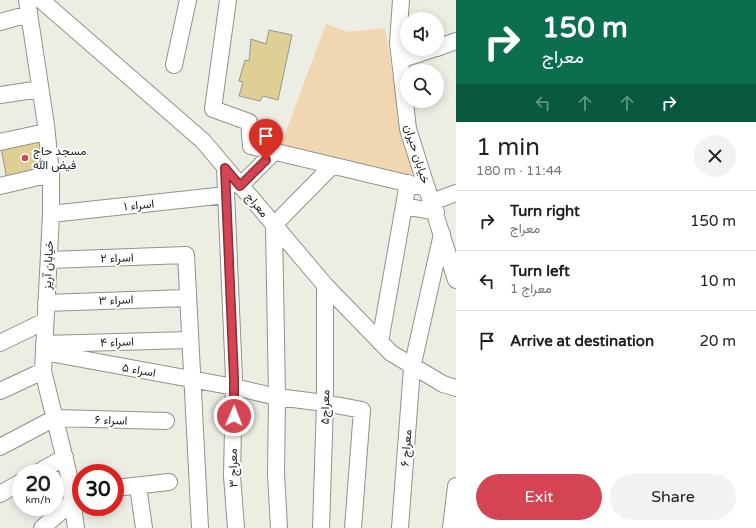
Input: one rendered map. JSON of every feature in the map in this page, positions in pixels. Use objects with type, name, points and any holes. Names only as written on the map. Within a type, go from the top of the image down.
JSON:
[{"type":"street","name":"معراج","points":[[41,0],[203,141],[325,285],[391,353],[412,368],[443,384],[456,388]]},
{"type":"street","points":[[174,65],[188,0]]},
{"type":"street","points":[[228,0],[213,109],[249,122],[251,146],[408,184],[432,201]]},
{"type":"street","name":"خیابان حیران","points":[[401,0],[398,43],[408,129],[456,280]]},
{"type":"street","points":[[0,22],[28,7]]},
{"type":"street","name":"خیابان آریز","points":[[28,7],[51,174],[52,214],[48,260],[43,371],[72,484]]},
{"type":"street","points":[[444,45],[456,41]]},
{"type":"street","points":[[400,60],[412,56]]},
{"type":"street","points":[[0,95],[40,89]]},
{"type":"street","points":[[0,142],[46,132]]},
{"type":"street","points":[[240,186],[274,152]]},
{"type":"street","points":[[279,528],[276,474],[277,397],[274,225],[332,166]]},
{"type":"street","name":"معراج ۳","points":[[225,168],[234,387],[232,476],[236,528]]},
{"type":"street","points":[[0,186],[51,174]]},
{"type":"street","points":[[380,342],[408,184]]},
{"type":"street","points":[[404,206],[432,201],[456,193]]},
{"type":"street","name":"اسراء ۱","points":[[52,214],[226,195]]},
{"type":"street","name":"معراج ۶","points":[[400,528],[412,368],[442,234]]},
{"type":"street","name":"اسراء ۲","points":[[48,260],[186,255],[187,298]]},
{"type":"street","name":"معراج۵","points":[[321,528],[325,403],[325,285]]},
{"type":"street","points":[[187,298],[200,528]]},
{"type":"street","name":"اسراء ۳","points":[[46,303],[187,298]]},
{"type":"street","points":[[0,343],[45,321]]},
{"type":"street","name":"اسراء ۴","points":[[44,348],[189,340]]},
{"type":"street","name":"اسراء ۵","points":[[44,348],[277,397],[325,403],[362,410],[354,528]]},
{"type":"street","points":[[0,391],[43,371]]},
{"type":"street","points":[[0,447],[55,418]]},
{"type":"street","name":"اسراء ۶","points":[[55,418],[166,422]]},
{"type":"street","points":[[53,464],[65,457]]},
{"type":"street","points":[[124,487],[169,482]]},
{"type":"street","points":[[138,486],[144,528]]},
{"type":"street","points":[[451,528],[456,486]]},
{"type":"street","points":[[0,494],[12,487]]},
{"type":"street","points":[[42,528],[72,499]]},
{"type":"street","name":"خیابان آریز","points":[[76,516],[76,528]]},
{"type":"shaded area","points":[[326,24],[348,32],[385,28],[395,89],[412,171],[411,176],[405,177],[281,145]]},
{"type":"building","points":[[269,30],[292,35],[278,100],[263,96],[260,101],[239,96],[243,82],[239,81],[245,60],[249,61],[251,39],[266,44]]},
{"type":"building","name":"مسجد حاج فیض الله","points":[[43,137],[48,169],[7,180],[1,147]]},
{"type":"place","name":"مسجد حاج فیض الله","points":[[25,158]]},
{"type":"route","points":[[234,416],[234,379],[225,168],[240,186],[266,160]]}]
